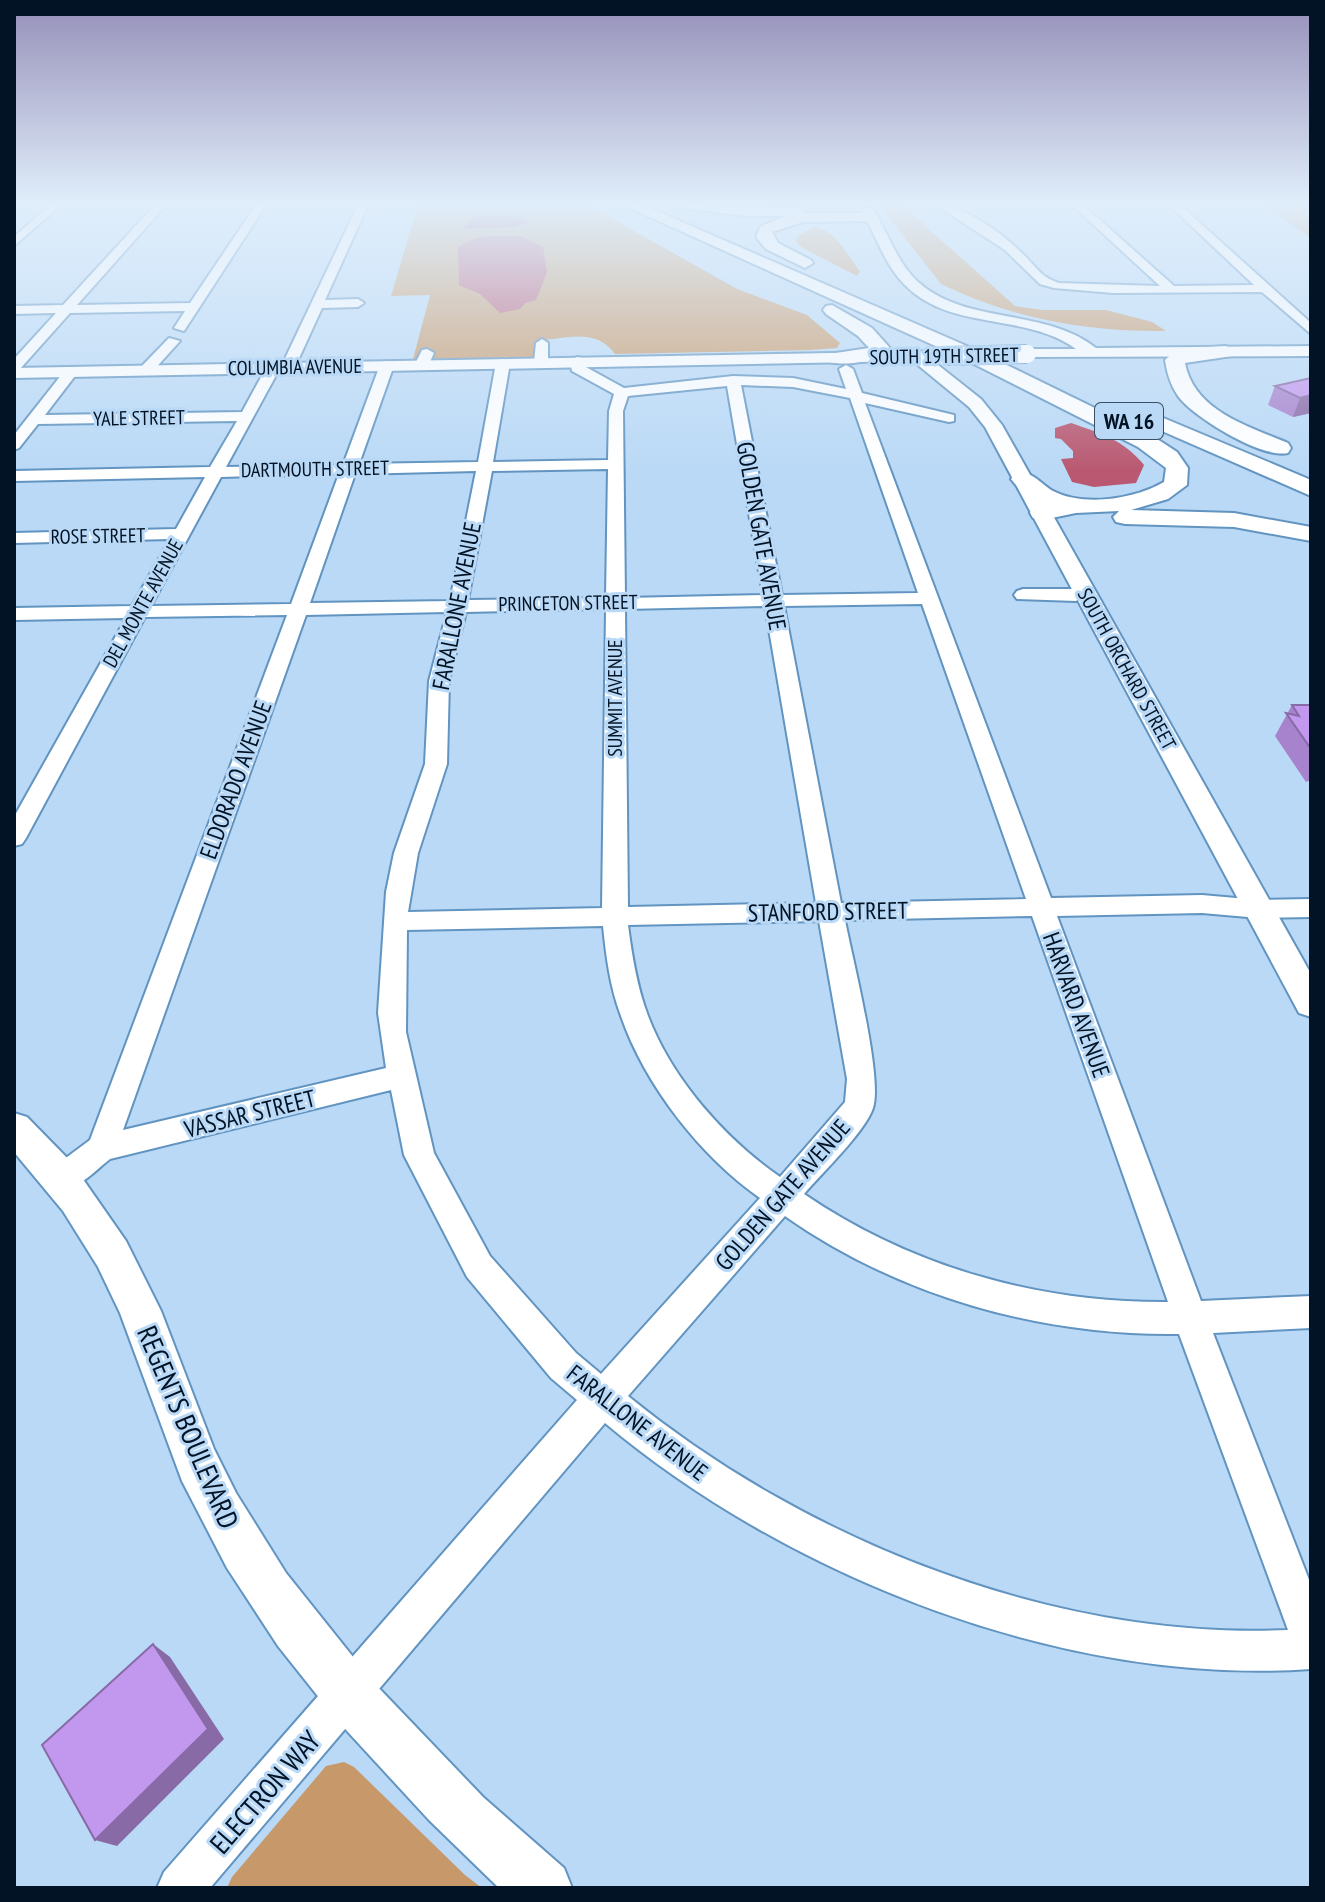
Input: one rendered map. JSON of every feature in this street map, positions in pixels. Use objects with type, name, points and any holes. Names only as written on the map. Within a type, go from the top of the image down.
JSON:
[{"type":"highway","points":[[804,294],[846,318],[880,348],[875,353],[841,364]]},
{"type":"highway","name":"WA 16","points":[[820,294],[950,354],[1311,501]]},
{"type":"highway","name":"WA 16","points":[[874,294],[1035,357],[1311,489]]},
{"type":"highway","points":[[881,294],[1035,357]]},
{"type":"highway","points":[[1225,352],[1194,354],[1175,360],[1179,382],[1189,398],[1208,413],[1298,457]]},
{"type":"highway","points":[[950,354],[1146,442],[1175,463],[1178,479],[1164,494],[1131,504],[1040,508]]},
{"type":"highway","points":[[1023,479],[1037,492],[1051,499],[1100,506]]},
{"type":"highway","points":[[1040,508],[1065,517],[1234,520],[1311,532]]},
{"type":"highway","points":[[1058,542],[1069,529],[1083,523],[1146,517]]},
{"type":"main road","points":[[925,294],[965,310],[1097,345],[1148,353]]},
{"type":"main road","points":[[1035,357],[1058,346],[1058,338],[1046,329]]},
{"type":"main road","points":[[1071,338],[1092,353]]},
{"type":"main road","name":"SOUTH 19TH STREET","points":[[577,361],[841,364],[950,354],[1035,357],[1092,353],[1311,351]]},
{"type":"main road","points":[[948,380],[950,354]]},
{"type":"main road","name":"SOUTH ORCHARD STREET","points":[[916,356],[988,416],[1058,542],[1084,600],[1311,1004]]},
{"type":"main road","name":"COLUMBIA AVENUE","points":[[14,370],[71,372],[387,365],[424,359],[503,363],[577,361]]},
{"type":"main road","points":[[1040,508],[1028,509],[1084,600]]},
{"type":"main road","name":"REGENTS BOULEVARD","points":[[14,1128],[62,1178],[113,1256],[139,1309],[198,1464],[240,1550],[284,1617],[349,1696],[447,1799],[544,1888]]},
{"type":"street","points":[[14,370],[81,294]]},
{"type":"street","points":[[146,370],[177,334],[200,294]]},
{"type":"street","name":"DEL MONTE AVENUE","points":[[14,838],[247,416],[280,367],[322,294]]},
{"type":"street","points":[[1270,294],[1311,330]]},
{"type":"street","points":[[317,304],[358,303]]},
{"type":"street","points":[[14,310],[191,307]]},
{"type":"street","points":[[541,362],[542,343]]},
{"type":"street","points":[[577,361],[582,371],[622,392],[733,380],[791,383],[856,395],[905,411],[949,418]]},
{"type":"street","name":"FARALLONE AVENUE","points":[[503,363],[486,466],[441,670],[437,760],[404,858],[391,977],[392,1031],[398,1077],[431,1181],[469,1251],[548,1351],[601,1400],[651,1439],[763,1514],[928,1589],[1023,1618],[1150,1645],[1261,1653],[1311,1649]]},
{"type":"street","name":"HARVARD AVENUE","points":[[841,364],[856,395],[1190,1317],[1311,1638]]},
{"type":"street","name":"ELDORADO AVENUE","points":[[102,1148],[387,365]]},
{"type":"street","points":[[14,445],[71,372]]},
{"type":"street","name":"GOLDEN GATE AVENUE","points":[[349,1696],[601,1400],[853,1116],[861,1097],[861,1079],[733,380]]},
{"type":"street","name":"SUMMIT AVENUE","points":[[622,392],[616,411],[615,918],[620,966],[630,1004],[658,1066],[682,1102],[709,1133],[781,1197],[872,1251],[962,1287],[1074,1313],[1121,1317],[1311,1312]]},
{"type":"street","name":"YALE STREET","points":[[32,420],[247,416]]},
{"type":"street","name":"DARTMOUTH STREET","points":[[14,476],[617,464]]},
{"type":"street","name":"ROSE STREET","points":[[14,538],[182,534]]},
{"type":"street","points":[[1023,595],[1084,600]]},
{"type":"street","name":"PRINCETON STREET","points":[[14,614],[930,598]]},
{"type":"street","name":"STANFORD STREET","points":[[396,921],[1202,904],[1259,909],[1311,908]]},
{"type":"street","name":"VASSAR STREET","points":[[102,1148],[398,1077]]},
{"type":"street","points":[[62,1178],[102,1148]]},
{"type":"street","name":"ELECTRON WAY","points":[[180,1888],[349,1696]]},
{"type":"shaded area","points":[[392,294],[750,294],[807,315],[840,343],[837,348],[810,350],[615,354],[599,341],[570,337],[538,341],[538,357],[413,359],[430,295]]},
{"type":"shaded area","points":[[480,294],[538,294],[536,300],[525,303],[520,309],[500,313]]},
{"type":"shaded area","points":[[963,294],[1001,294],[1015,306],[1042,310],[1106,310],[1152,322],[1166,331],[1078,326],[1023,315]]},
{"type":"shaded area","points":[[1071,423],[1111,438],[1136,456],[1144,465],[1136,483],[1094,487],[1072,482],[1061,459],[1073,458],[1073,451],[1061,439],[1055,438],[1055,428]]},
{"type":"shaded area","points":[[344,1762],[354,1767],[482,1888],[227,1888],[232,1877],[326,1766]]},
{"type":"building","points":[[1311,378],[1311,395],[1300,398],[1275,386]]},
{"type":"building","points":[[1292,705],[1311,705],[1311,749],[1286,713],[1299,716]]},
{"type":"building","points":[[153,1644],[208,1729],[95,1840],[42,1745]]}]
